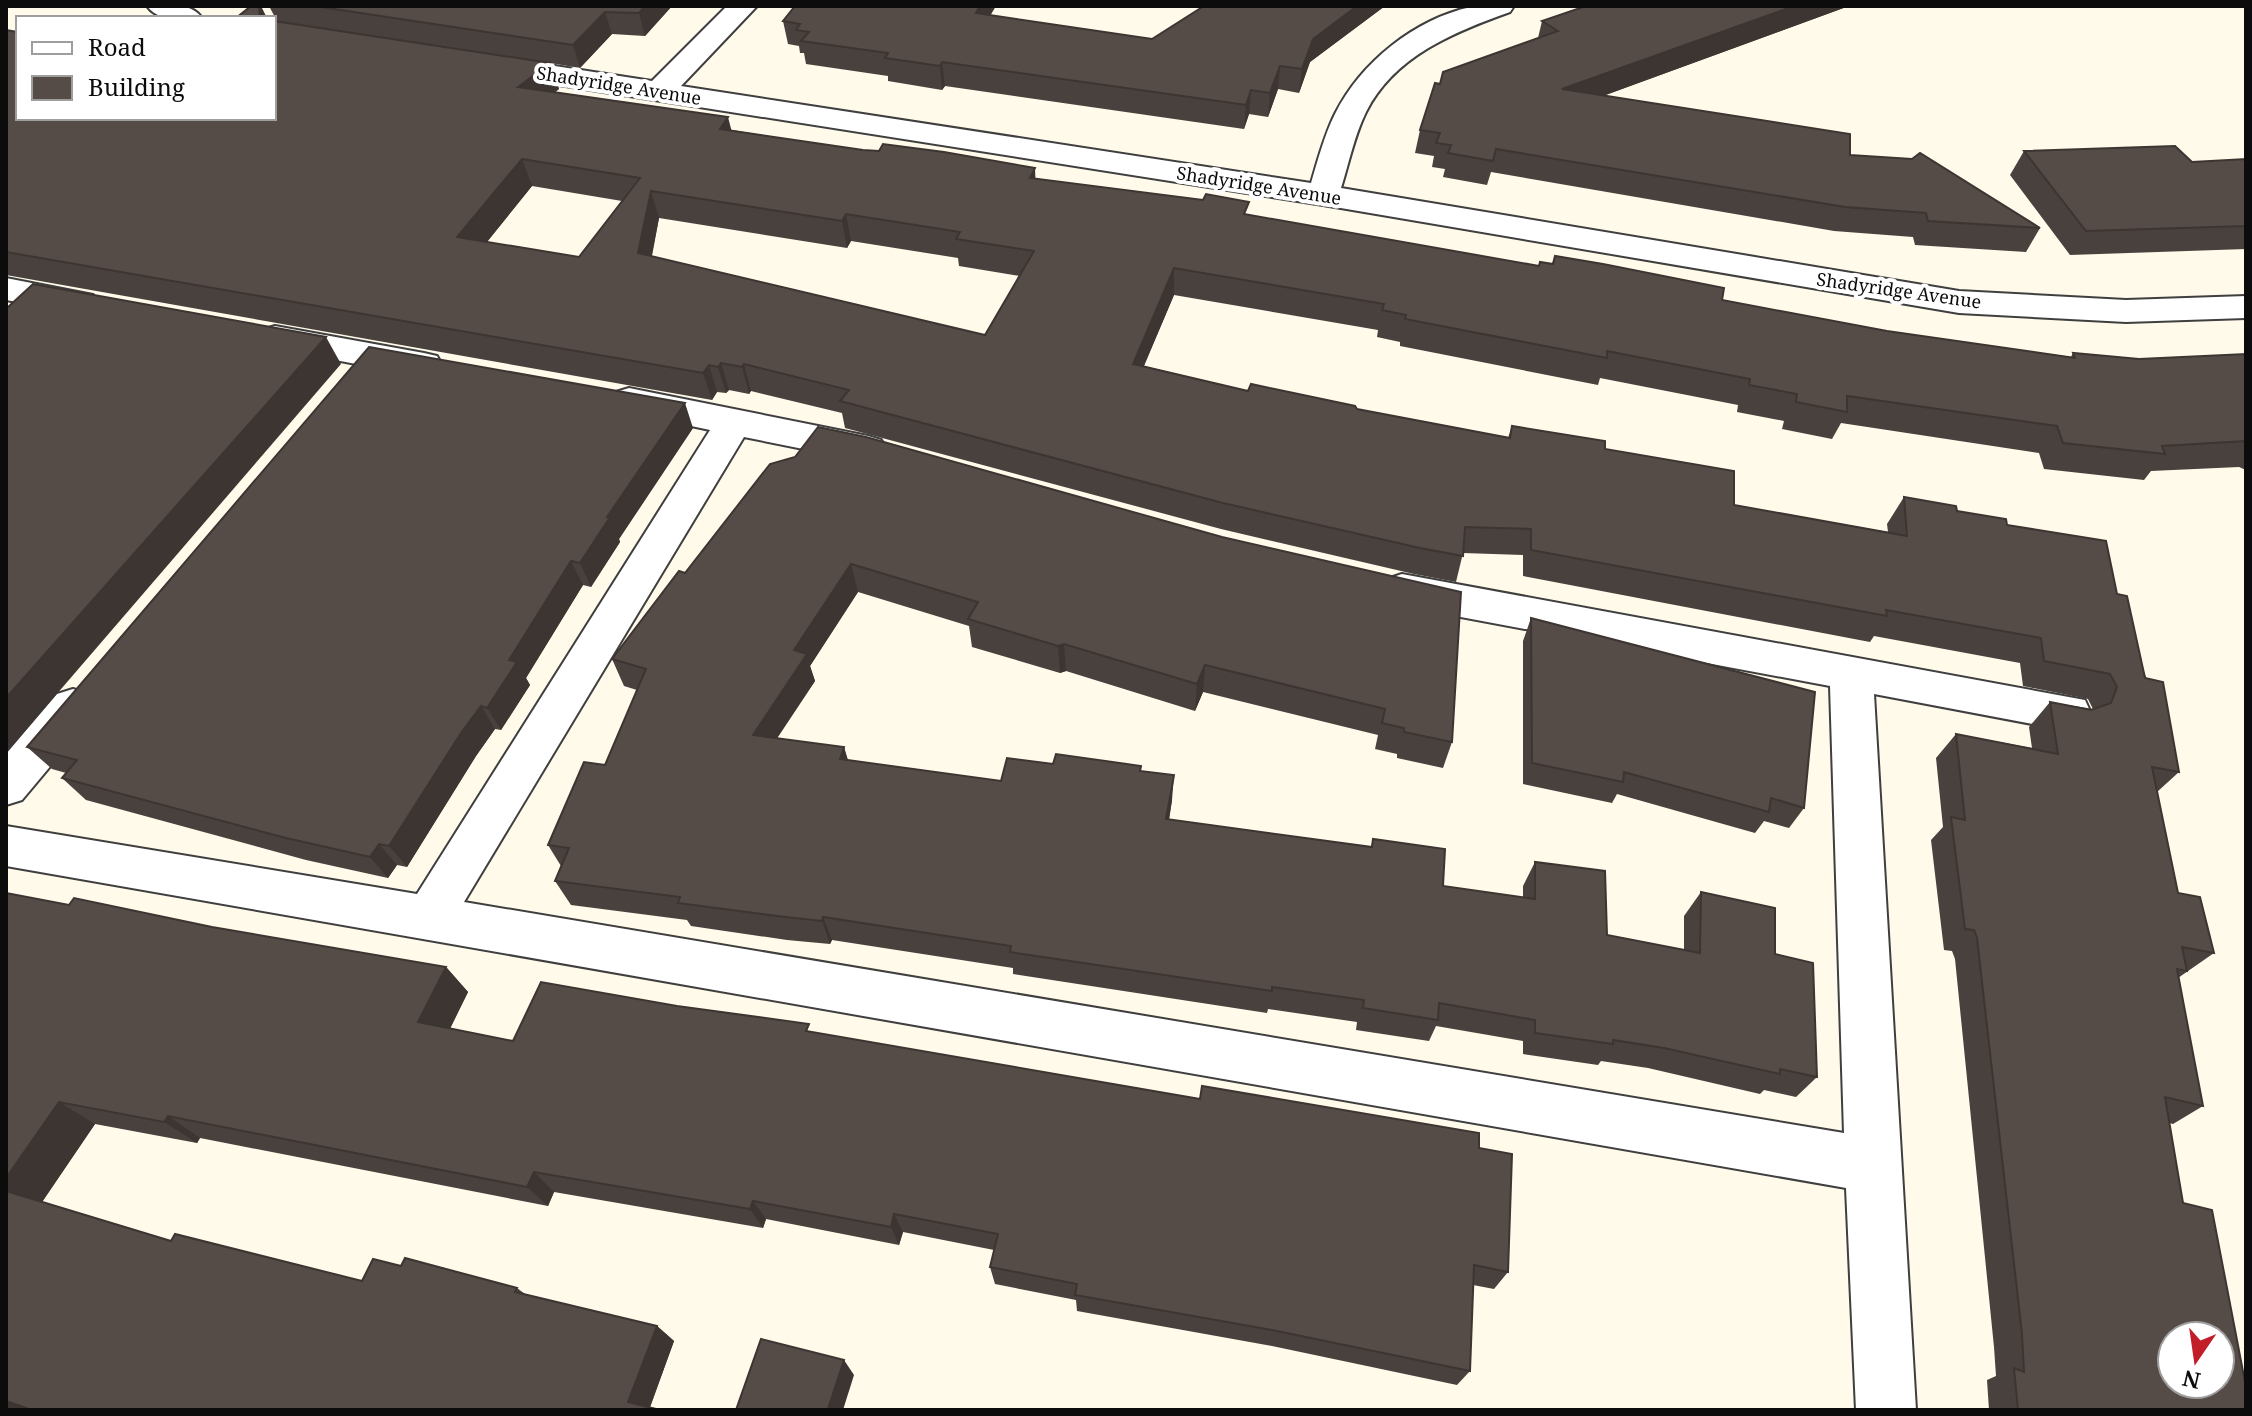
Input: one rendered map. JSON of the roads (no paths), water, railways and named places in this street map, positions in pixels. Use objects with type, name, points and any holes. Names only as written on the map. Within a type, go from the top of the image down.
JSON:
[{"type":"street","points":[[161,6],[184,16]]},
{"type":"street","points":[[660,90],[743,6]]},
{"type":"street","points":[[1323,195],[1355,105],[1383,66],[1436,29],[1500,6]]},
{"type":"street","name":"Shadyridge Avenue","points":[[459,61],[1323,195],[1959,302],[2126,311],[2246,307]]},
{"type":"street","points":[[21,304],[122,310]]},
{"type":"street","points":[[232,330],[452,370]]},
{"type":"street","points":[[341,394],[373,356]]},
{"type":"street","points":[[594,395],[735,420],[902,458]]},
{"type":"street","points":[[428,919],[735,420]]},
{"type":"street","points":[[1368,582],[1851,675],[2069,713]]},
{"type":"street","points":[[1851,675],[1886,1410]]},
{"type":"street","points":[[6,786],[97,679]]},
{"type":"street","points":[[6,846],[1872,1165]]}]
